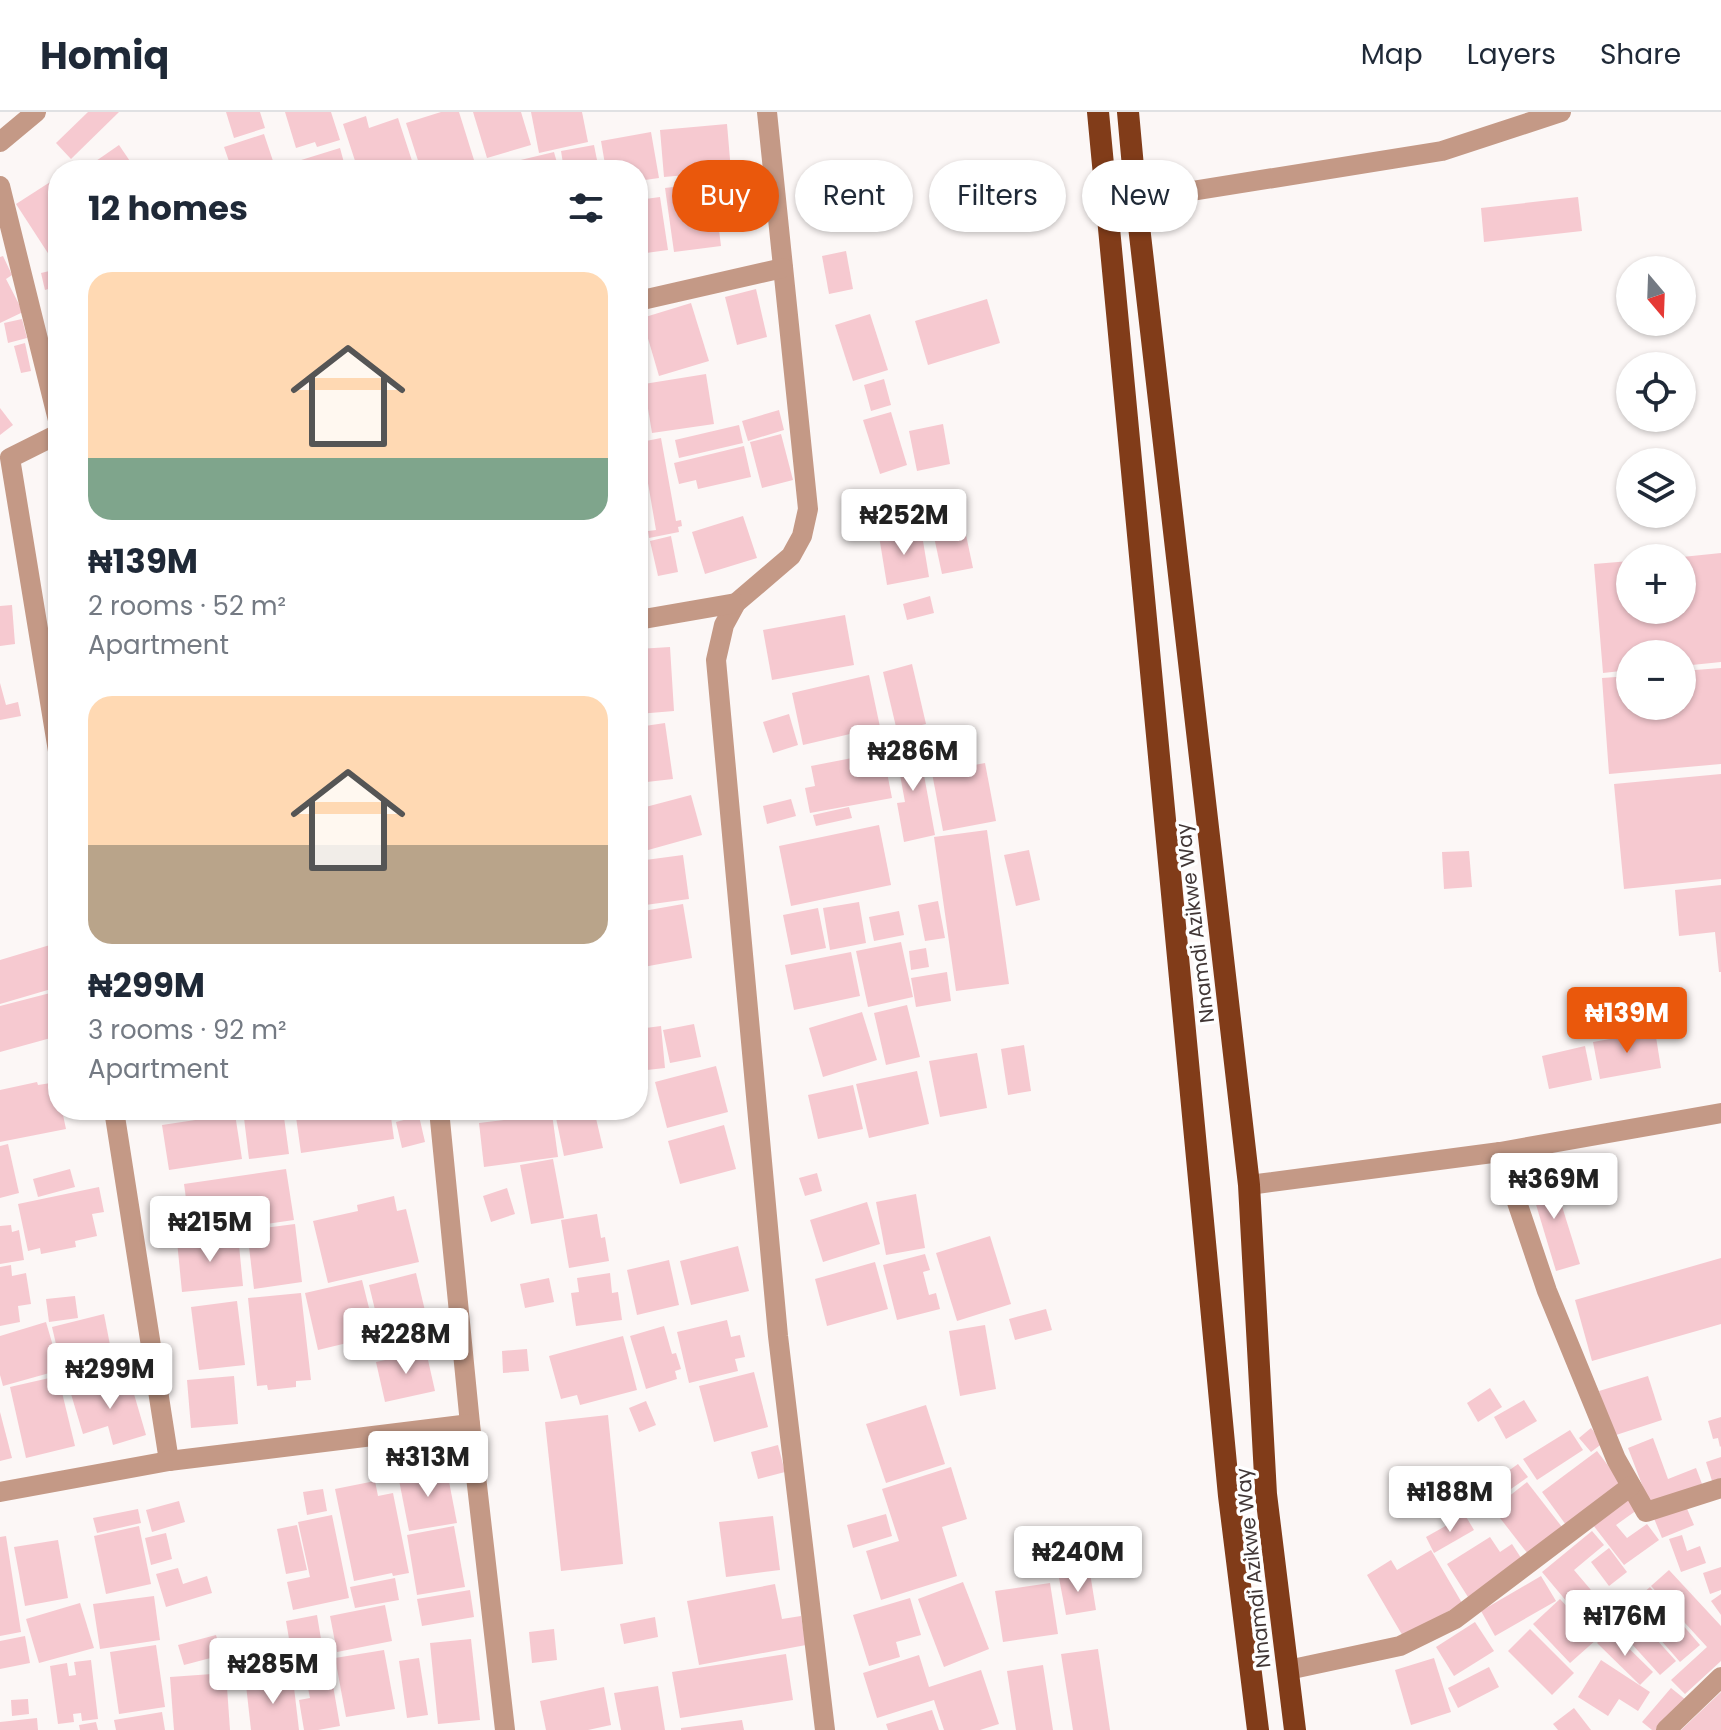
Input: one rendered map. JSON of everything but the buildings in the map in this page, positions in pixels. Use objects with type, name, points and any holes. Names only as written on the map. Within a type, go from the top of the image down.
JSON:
[{"type":"highway","name":"Nnamdi Azikwe Way","points":[[1098,112],[1227,1480],[1258,1730]]},
{"type":"highway","name":"Nnamdi Azikwe Way","points":[[1128,112],[1132,160]]},
{"type":"highway","name":"Nnamdi Azikwe Way","points":[[1140,232],[1249,1185],[1266,1494],[1295,1730]]},
{"type":"street","points":[[0,142],[36,112]]},
{"type":"street","points":[[767,112],[808,509],[802,536],[791,556],[736,603],[724,625],[716,660],[778,1336],[825,1730]]},
{"type":"street","points":[[1198,190],[1442,151],[1561,112]]},
{"type":"street","points":[[0,186],[48,380]]},
{"type":"street","points":[[648,299],[783,268]]},
{"type":"street","points":[[48,439],[10,458],[48,685]]},
{"type":"street","points":[[648,618],[736,603]]},
{"type":"street","points":[[1249,1185],[1500,1152],[1721,1113]]},
{"type":"street","points":[[116,1120],[169,1461]]},
{"type":"street","points":[[440,1120],[505,1730]]},
{"type":"street","points":[[1500,1152],[1547,1291],[1616,1459],[1646,1512],[1721,1488]]},
{"type":"street","points":[[0,1492],[169,1461],[470,1424]]},
{"type":"street","points":[[1288,1670],[1400,1646],[1455,1619],[1631,1486]]},
{"type":"street","points":[[1666,1730],[1721,1677]]}]
